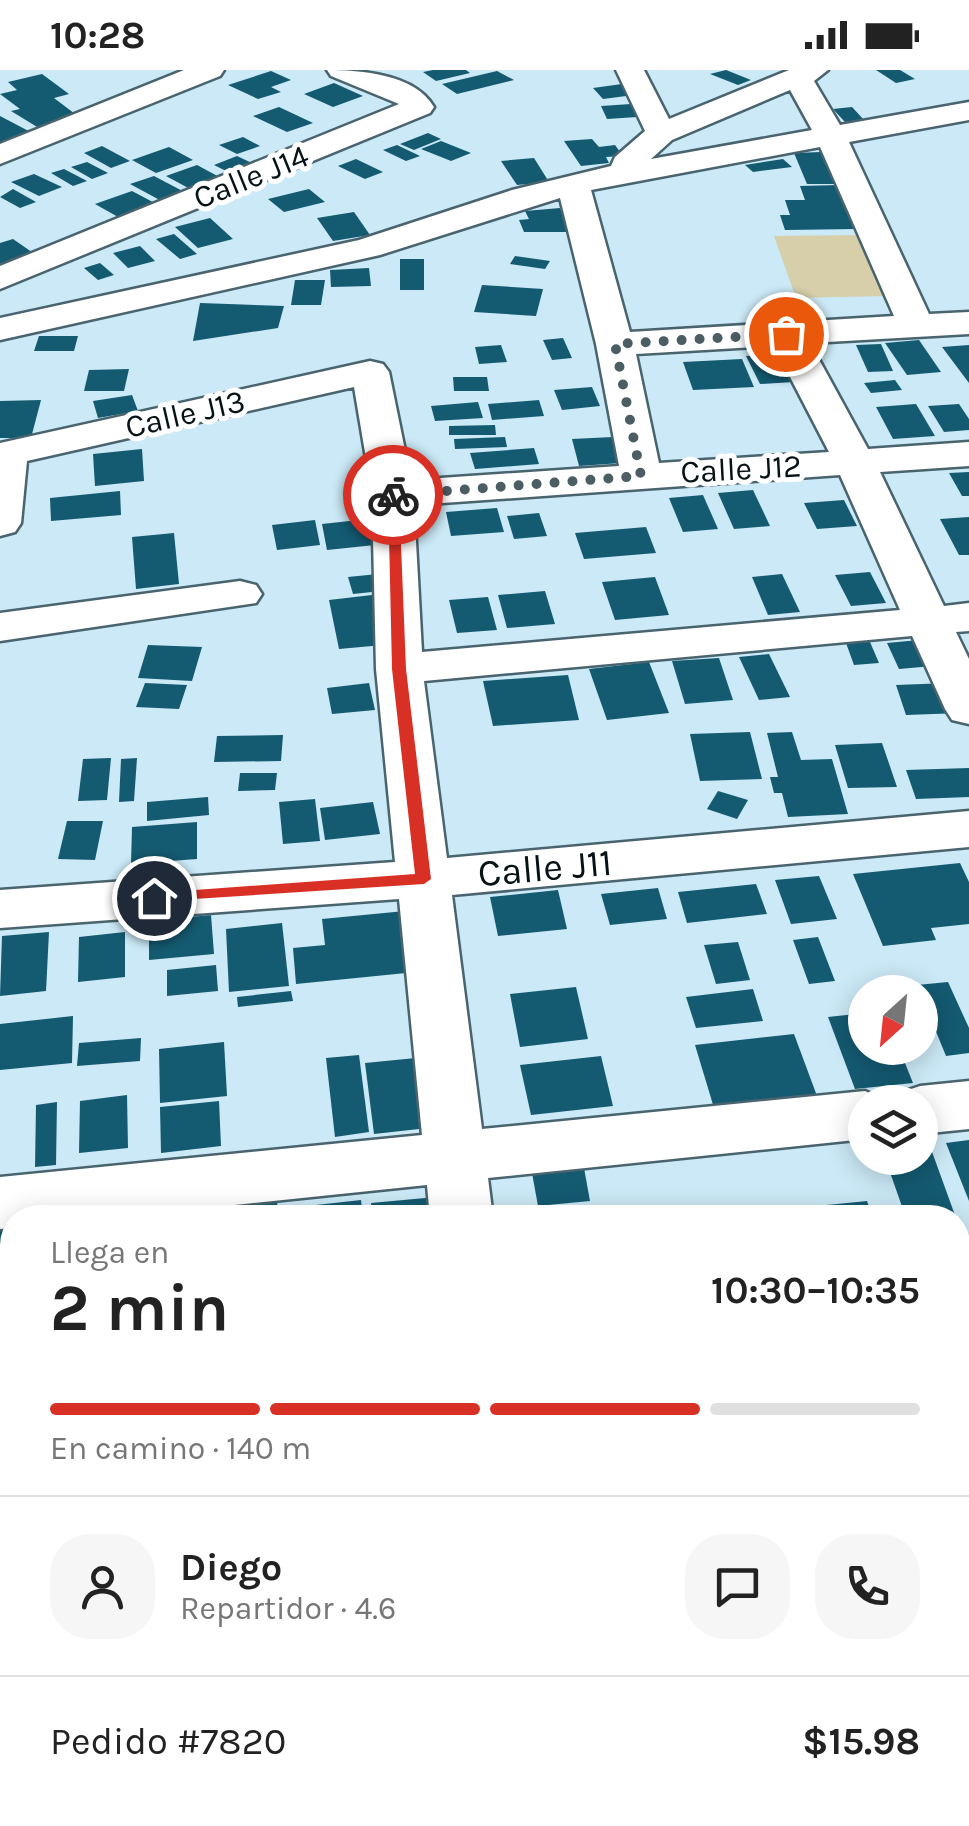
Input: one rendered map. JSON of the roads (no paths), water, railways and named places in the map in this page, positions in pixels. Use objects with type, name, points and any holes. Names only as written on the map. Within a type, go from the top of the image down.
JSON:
[{"type":"street","points":[[0,156],[210,70]]},
{"type":"street","name":"Calle J14","points":[[0,278],[419,107],[415,100],[341,70]]},
{"type":"street","points":[[630,70],[661,133]]},
{"type":"street","points":[[612,176],[661,133],[805,74],[916,326]]},
{"type":"street","points":[[0,329],[368,248],[478,210],[573,184],[969,112]]},
{"type":"street","points":[[573,184],[615,344],[641,476]]},
{"type":"street","points":[[615,344],[969,322]]},
{"type":"street","points":[[786,334],[948,618],[969,709]]},
{"type":"street","name":"Calle J13","points":[[4,454],[370,372],[393,494]]},
{"type":"street","points":[[0,523],[4,454]]},
{"type":"street","name":"Calle J12","points":[[393,494],[969,454]]},
{"type":"street","points":[[393,494],[399,669],[460,1205]]},
{"type":"street","points":[[0,627],[240,594]]},
{"type":"street","points":[[399,669],[948,618]]},
{"type":"street","name":"Calle J11","points":[[0,910],[424,879],[969,829]]},
{"type":"street","points":[[938,1108],[969,1105]]},
{"type":"street","points":[[0,1203],[848,1117]]}]
